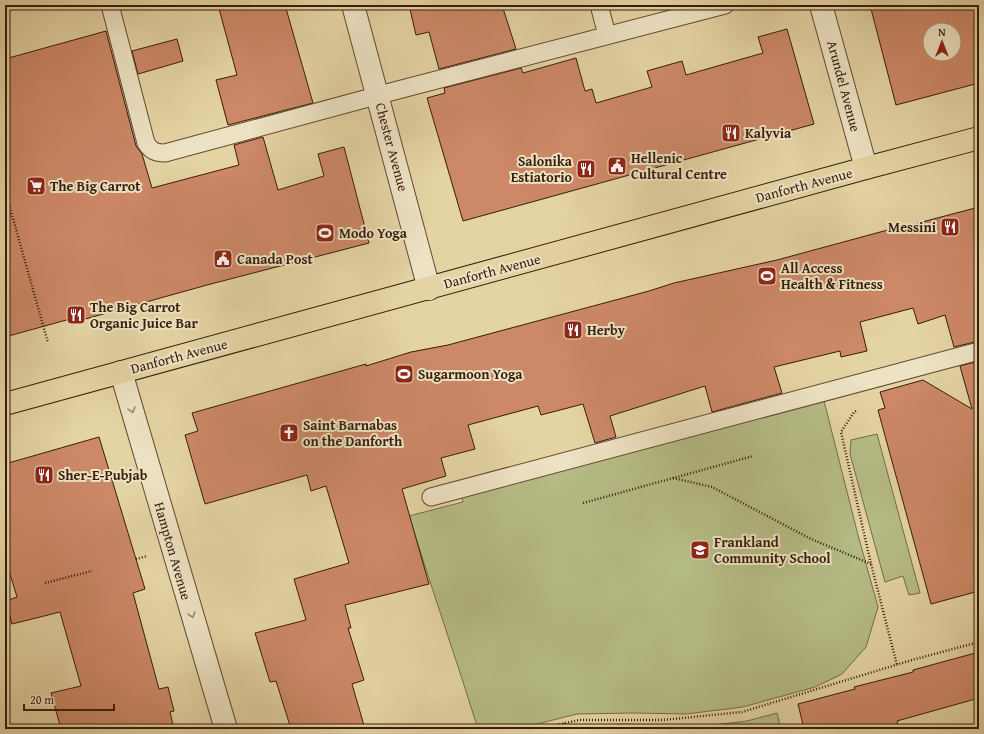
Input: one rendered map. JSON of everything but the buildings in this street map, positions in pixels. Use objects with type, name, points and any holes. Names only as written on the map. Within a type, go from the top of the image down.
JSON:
[{"type":"main road","name":"Danforth Avenue","points":[[5,404],[979,138]]},
{"type":"street","name":"Chester Avenue","points":[[353,5],[429,288]]},
{"type":"street","name":"Arundel Avenue","points":[[821,5],[866,168]]},
{"type":"street","name":"Hampton Avenue","points":[[121,372],[226,729]]},
{"type":"lane","points":[[110,5],[146,143],[150,149],[157,153],[165,153],[378,95],[725,5]]},
{"type":"lane","points":[[599,5],[607,35]]},
{"type":"lane","points":[[431,497],[979,351]]},
{"type":"path","points":[[5,190],[48,343]]},
{"type":"path","points":[[860,409],[854,412],[841,432],[871,564],[897,664]]},
{"type":"path","points":[[582,503],[753,456]]},
{"type":"path","points":[[673,478],[712,487],[811,538],[871,564]]},
{"type":"path","points":[[136,559],[153,554]]},
{"type":"path","points":[[45,583],[92,571]]},
{"type":"path","points":[[540,729],[579,720],[664,720],[742,712],[897,664],[979,642]]},
{"type":"path","points":[[564,723],[566,729]]},
{"type":"green space","name":"Frankland Community School","points":[[823,397],[878,607],[866,647],[842,674],[815,687],[743,707],[686,714],[577,714],[517,729],[478,729],[409,516],[463,502],[461,495]]},
{"type":"green space","points":[[877,434],[920,593],[909,595],[903,576],[885,582],[850,454],[851,440]]},
{"type":"green space","points":[[777,713],[781,729],[576,729],[596,725],[628,724],[696,727],[747,721]]},
{"type":"place","name":"Kalyvia","points":[[731,133]]},
{"type":"place","name":"Hellenic Cultural Centre","points":[[617,166]]},
{"type":"place","name":"Salonika Estiatorio","points":[[586,169]]},
{"type":"place","name":"The Big Carrot","points":[[36,186]]},
{"type":"place","name":"Messini","points":[[950,227]]},
{"type":"place","name":"Modo Yoga","points":[[325,233]]},
{"type":"place","name":"Canada Post","points":[[223,259]]},
{"type":"place","name":"All Access Health & Fitness","points":[[767,276]]},
{"type":"place","name":"The Big Carrot Organic Juice Bar","points":[[76,315]]},
{"type":"place","name":"Herby","points":[[573,330]]},
{"type":"place","name":"Sugarmoon Yoga","points":[[404,374]]},
{"type":"place","name":"Saint Barnabas on the Danforth","points":[[289,433]]},
{"type":"place","name":"Sher-E-Pubjab","points":[[44,475]]},
{"type":"place","name":"Frankland Community School","points":[[700,550]]}]
